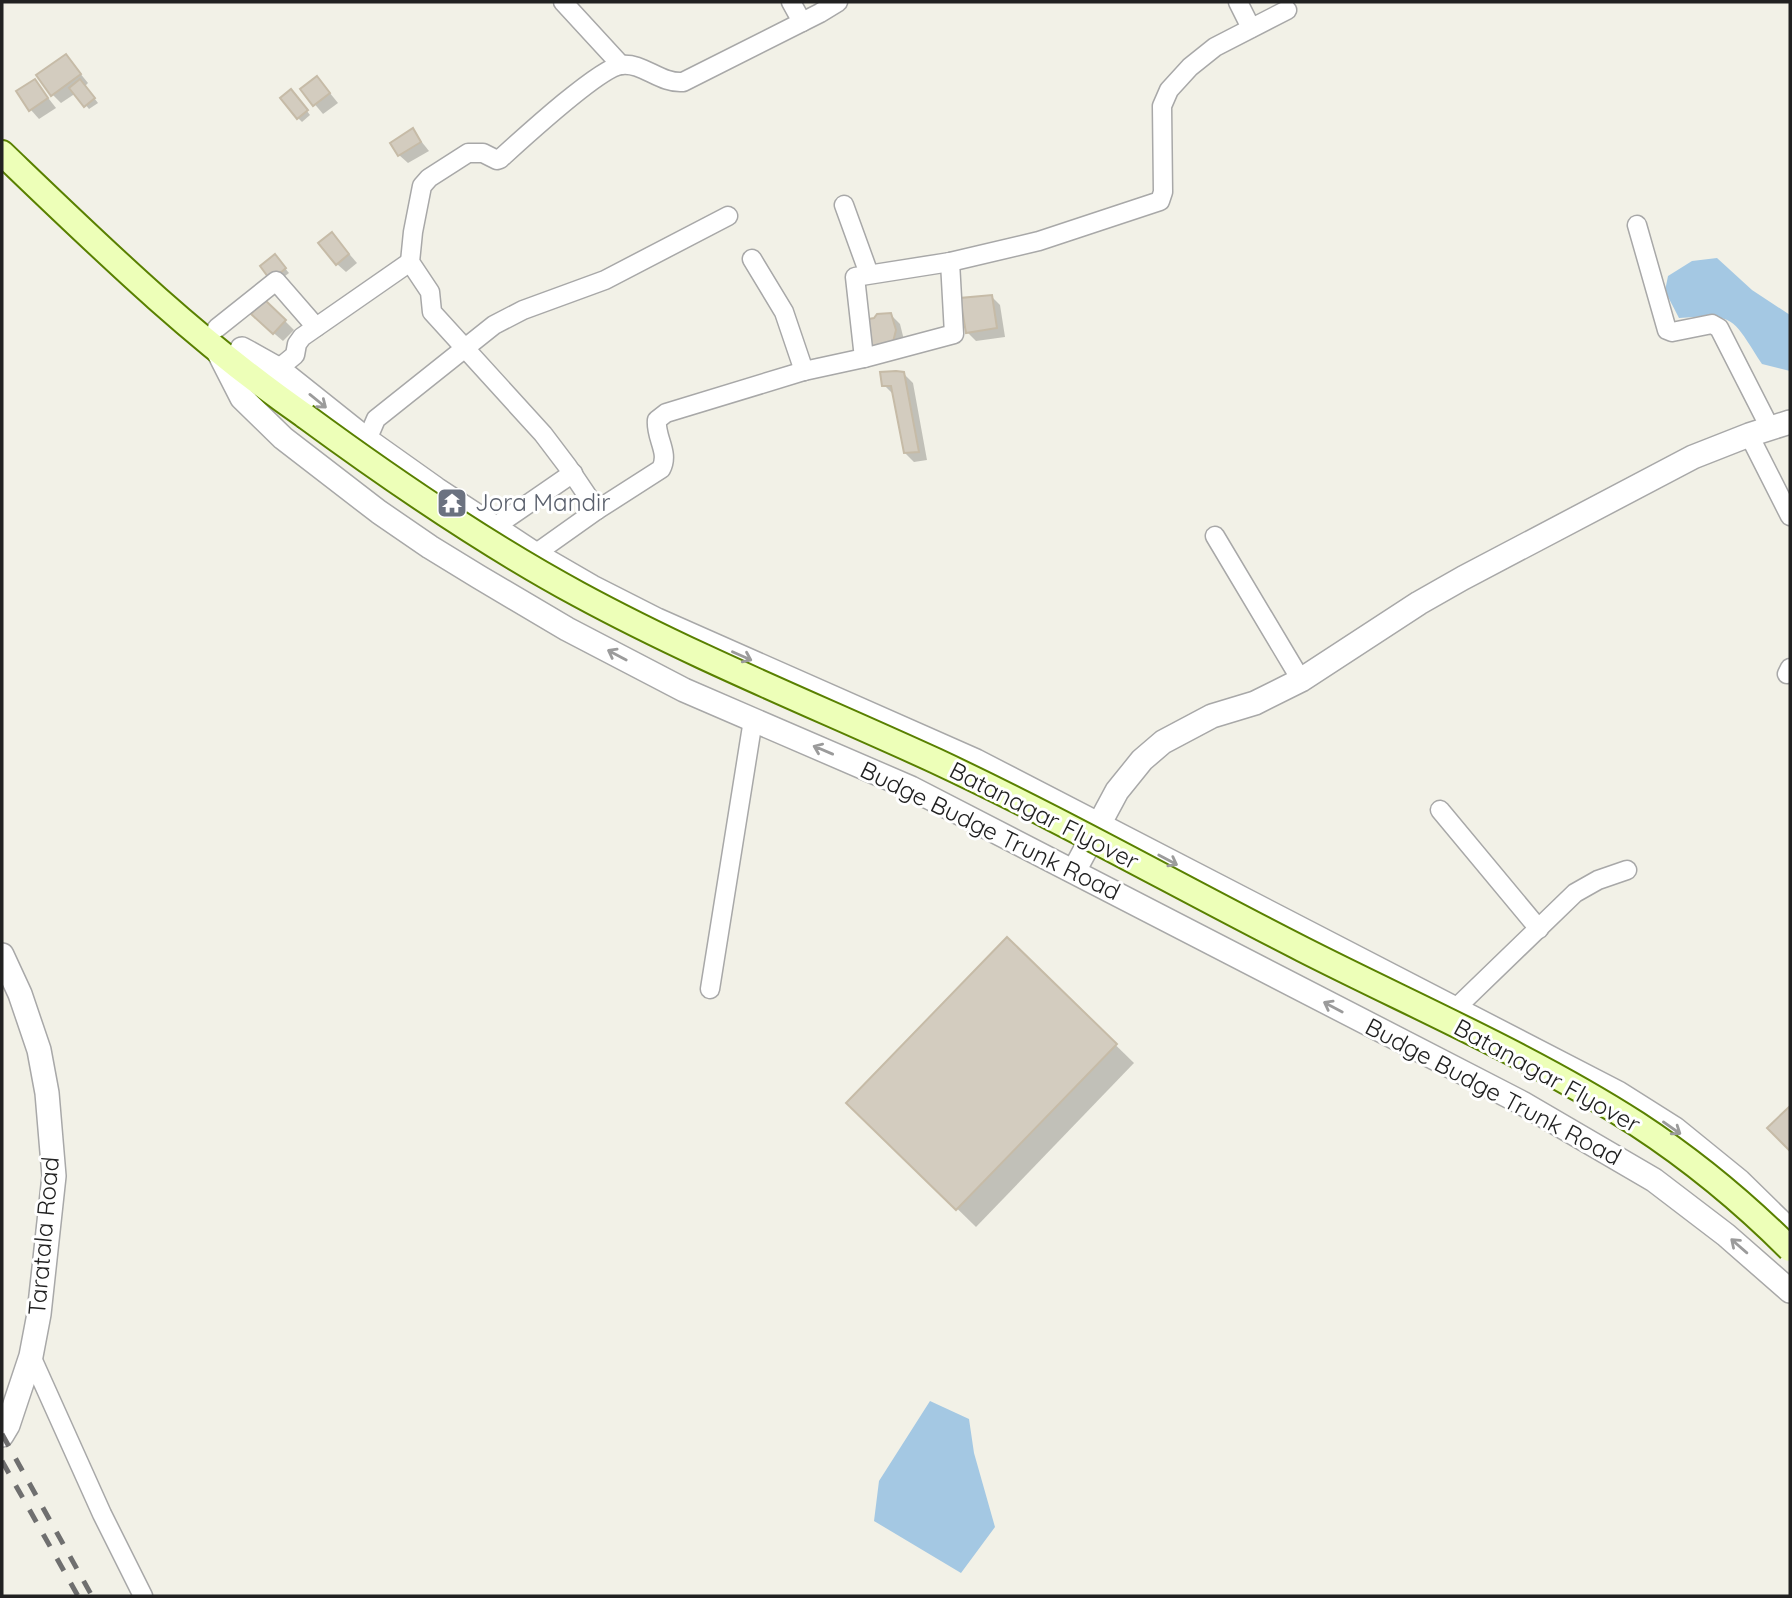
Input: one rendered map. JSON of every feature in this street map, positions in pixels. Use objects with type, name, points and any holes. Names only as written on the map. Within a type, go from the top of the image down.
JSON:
[{"type":"main road","points":[[2,136],[295,409]]},
{"type":"main road","points":[[2,153],[73,221],[217,338],[242,349],[295,409]]},
{"type":"main road","name":"Batanagar Flyover","points":[[295,409],[396,484],[576,593],[723,667],[1013,799],[1582,1092],[1637,1125],[1700,1169],[1790,1249]]},
{"type":"street","points":[[563,2],[621,65]]},
{"type":"street","points":[[791,2],[802,22]]},
{"type":"street","points":[[597,510],[543,434],[432,312],[432,297],[410,262],[422,186],[429,178],[468,153],[483,153],[500,159],[582,89],[613,68],[621,65],[633,66],[673,83],[683,82],[838,2]]},
{"type":"street","points":[[1238,2],[1251,28]]},
{"type":"street","points":[[864,358],[855,277],[950,262],[1056,236],[1160,201],[1163,192],[1162,106],[1169,90],[1190,66],[1215,47],[1287,10]]},
{"type":"street","points":[[844,205],[869,274]]},
{"type":"street","points":[[367,440],[376,419],[494,325],[509,316],[605,280],[728,216]]},
{"type":"street","points":[[1637,225],[1667,330],[1672,332],[1712,324],[1719,327],[1769,428],[1790,516]]},
{"type":"street","points":[[752,259],[784,312],[804,371]]},
{"type":"street","points":[[278,369],[295,355],[299,340],[410,262]]},
{"type":"street","points":[[535,554],[661,469],[665,462],[665,453],[656,426],[661,416],[804,371],[954,334],[950,262]]},
{"type":"street","points":[[217,338],[268,285],[276,281],[316,327]]},
{"type":"street","name":"Budge Budge Trunk Road","points":[[217,338],[242,398],[256,413],[314,463],[430,547],[567,629],[684,690],[911,788],[1522,1103],[1654,1180],[1726,1235],[1790,1291]]},
{"type":"street","points":[[242,349],[278,369],[367,440],[493,528],[592,587],[657,620],[976,761],[1584,1074],[1675,1129],[1740,1181],[1790,1231]]},
{"type":"street","points":[[1074,871],[1117,791],[1142,760],[1163,742],[1212,716],[1255,703],[1301,680],[1419,603],[1693,457],[1769,428]]},
{"type":"street","points":[[493,528],[573,473]]},
{"type":"street","points":[[1214,536],[1301,680]]},
{"type":"street","points":[[710,989],[753,720]]},
{"type":"street","points":[[1440,810],[1539,929]]},
{"type":"street","points":[[1456,1008],[1575,893],[1598,880],[1627,870]]},
{"type":"street","name":"Taratala Road","points":[[2,955],[20,994],[39,1050],[47,1093],[54,1176],[39,1314],[31,1356],[8,1425],[2,1435]]},
{"type":"street","points":[[31,1356],[102,1514],[143,1596]]},
{"type":"water","points":[[1717,258],[1752,290],[1790,315],[1790,371],[1762,364],[1731,322],[1712,317],[1679,318],[1665,291],[1668,276],[1692,261]]},
{"type":"water","points":[[930,1401],[969,1419],[974,1453],[995,1527],[961,1573],[874,1521],[879,1481]]},
{"type":"building","points":[[66,54],[81,74],[51,96],[36,75]]},
{"type":"building","points":[[317,76],[330,93],[313,106],[300,89]]},
{"type":"building","points":[[35,79],[48,98],[29,111],[16,91]]},
{"type":"building","points":[[80,79],[95,98],[84,107],[69,88]]},
{"type":"building","points":[[291,89],[308,110],[297,119],[280,98]]},
{"type":"building","points":[[413,128],[421,142],[398,156],[390,143]]},
{"type":"building","points":[[332,232],[349,254],[336,265],[318,243]]},
{"type":"building","points":[[275,254],[286,268],[271,281],[260,266]]},
{"type":"building","points":[[992,295],[997,328],[966,333],[960,298]]},
{"type":"building","points":[[265,300],[286,320],[273,334],[251,314]]},
{"type":"building","points":[[891,313],[896,330],[892,346],[869,352],[863,320],[874,318],[877,314]]},
{"type":"building","points":[[880,372],[904,372],[919,452],[904,453],[891,386],[882,386]]},
{"type":"building","points":[[1007,937],[1117,1044],[956,1210],[846,1103]]},
{"type":"building","points":[[1790,1106],[1790,1151],[1767,1128]]},
{"type":"railway","points":[[2,1434],[92,1596]]},
{"type":"railway","points":[[2,1461],[78,1596]]},
{"type":"place","name":"Jora Mandir","points":[[452,503]]}]
